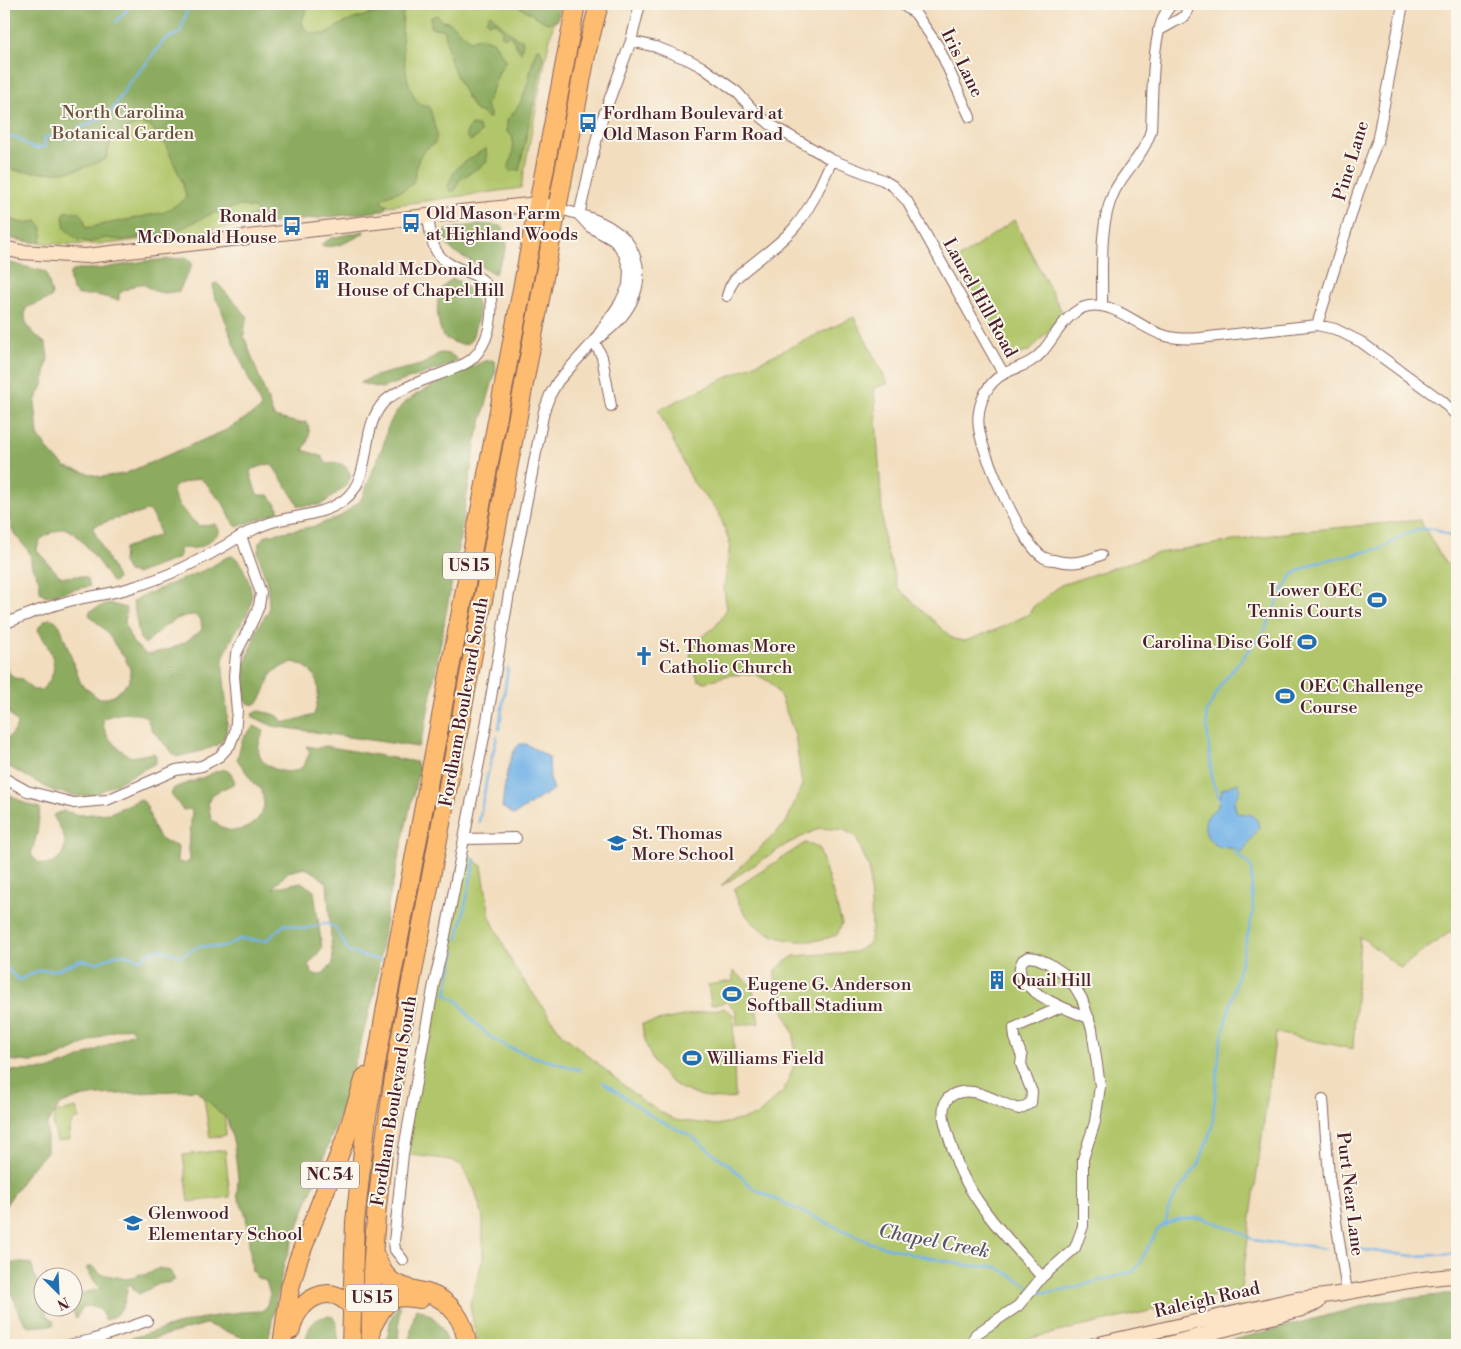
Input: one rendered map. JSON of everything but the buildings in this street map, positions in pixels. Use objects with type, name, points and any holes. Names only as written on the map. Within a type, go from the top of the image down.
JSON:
[{"type":"highway","name":"Fordham Boulevard South","points":[[351,1345],[355,1222],[367,1116],[576,4]]},
{"type":"highway","name":"Fordham Boulevard South","points":[[370,1338],[373,1250],[378,1196],[399,1046],[587,50],[599,4]]},
{"type":"highway","name":"NC 54","points":[[282,1345],[290,1288],[298,1260],[345,1140],[386,1007]]},
{"type":"highway","points":[[373,1250],[381,1268],[392,1281],[435,1296],[451,1308],[463,1326],[467,1345]]},
{"type":"highway","points":[[289,1345],[292,1323],[300,1309],[308,1301],[319,1295],[327,1294],[340,1297],[352,1308]]},
{"type":"highway","points":[[370,1338],[386,1302],[395,1297],[409,1297],[430,1302],[446,1313],[456,1330],[459,1345]]},
{"type":"street","points":[[579,215],[600,124],[630,41],[640,4]]},
{"type":"street","name":"Iris Lane","points":[[902,4],[915,13],[938,46],[970,117]]},
{"type":"street","points":[[1172,4],[1168,8],[1156,37],[1149,140],[1115,191],[1108,208],[1103,256],[1102,306],[1123,314],[1145,327],[1166,336],[1184,339],[1317,324],[1335,329],[1361,342],[1435,396],[1457,416]]},
{"type":"street","points":[[1158,31],[1185,16],[1185,4]]},
{"type":"street","name":"Pine Lane","points":[[1317,324],[1358,193],[1377,142],[1403,4]]},
{"type":"street","name":"Laurel Hill Road","points":[[630,41],[664,50],[690,60],[737,92],[753,110],[771,125],[832,160],[883,180],[900,194],[907,202],[1003,373],[1029,362],[1040,354],[1077,310],[1089,306],[1102,306]]},
{"type":"street","points":[[727,296],[735,279],[778,243],[800,220],[818,191],[832,160]]},
{"type":"street","points":[[4,248],[21,252],[86,256],[537,204],[579,215],[590,227],[613,240],[624,254],[629,270],[628,286],[625,295],[594,341],[558,381],[544,411],[511,582],[485,732],[434,984],[403,1154],[394,1242],[395,1250],[403,1260]]},
{"type":"street","points":[[4,624],[31,612],[131,588],[159,579],[205,557],[258,527],[274,521],[327,510],[343,500],[358,484],[376,413],[384,402],[395,393],[472,359],[483,344],[492,318],[492,296],[488,288],[480,278],[446,262],[439,256],[434,247],[428,216]]},
{"type":"street","points":[[594,341],[602,358],[611,406]]},
{"type":"street","points":[[1003,373],[987,388],[978,415],[980,434],[993,471],[1013,515],[1034,550],[1044,558],[1068,564],[1101,555]]},
{"type":"street","points":[[4,778],[27,791],[74,803],[107,800],[176,770],[202,766],[220,756],[230,745],[235,732],[237,711],[234,676],[236,654],[259,606],[261,593],[241,536]]},
{"type":"street","points":[[464,839],[516,838]]},
{"type":"street","points":[[970,1345],[974,1336],[979,1331],[1018,1306],[1042,1277],[1075,1248],[1083,1226],[1084,1158],[1095,1122],[1100,1086],[1095,1045],[1089,1018],[1075,987],[1063,973],[1036,958],[1023,960],[1019,969],[1026,983],[1045,999],[1089,1018]]},
{"type":"street","points":[[1042,1277],[996,1226],[963,1177],[944,1123],[943,1109],[947,1099],[963,1091],[983,1095],[1019,1109],[1031,1103],[1032,1092],[1021,1064],[1022,1057],[1015,1038],[1014,1028],[1061,1007]]},
{"type":"street","name":"Purt Near Lane","points":[[1323,1099],[1329,1176],[1348,1292]]},
{"type":"street","name":"Raleigh Road","points":[[1094,1345],[1297,1299],[1330,1296],[1410,1280],[1457,1276]]},
{"type":"street","name":"Raleigh Road","points":[[1164,1345],[1302,1308],[1330,1296]]},
{"type":"street","points":[[68,1345],[92,1340],[146,1321]]},
{"type":"green space","name":"North Carolina Botanical Garden","points":[[4,4],[558,4],[546,56],[521,188],[115,243],[73,244],[31,242],[4,237]]},
{"type":"green space","name":"North Carolina Botanical Garden","points":[[4,4],[309,4],[302,21],[305,29],[314,34],[326,34],[341,24],[382,11],[400,8],[403,11],[403,52],[407,77],[415,98],[421,104],[428,105],[430,108],[437,135],[435,143],[420,156],[413,183],[405,189],[381,200],[383,204],[387,205],[381,211],[249,226],[244,219],[257,213],[256,209],[243,206],[211,214],[172,233],[122,240],[106,238],[90,242],[78,240],[65,229],[63,217],[65,212],[78,212],[81,214],[86,228],[165,212],[184,200],[186,196],[182,181],[166,146],[151,126],[138,124],[125,130],[111,142],[106,159],[88,166],[71,171],[45,173],[19,171],[4,166]]},
{"type":"green space","points":[[517,4],[561,4],[557,21],[547,23]]},
{"type":"green space","points":[[490,14],[517,39],[521,38],[523,41],[521,53],[508,35],[505,38],[501,35],[503,30],[494,22],[489,23],[486,20]]},
{"type":"green space","points":[[437,15],[441,21],[449,22],[471,41],[480,37],[493,41],[504,58],[505,62],[499,72],[486,106],[490,113],[490,118],[476,111],[465,93],[451,63],[445,31],[431,28],[431,17]]},
{"type":"green space","points":[[537,48],[540,48],[543,58],[519,171],[517,169],[511,172],[508,168],[512,156],[513,140],[512,136],[507,132],[507,120],[520,103],[524,94]]},
{"type":"green space","points":[[471,125],[478,126],[481,132],[470,141],[466,136]]},
{"type":"green space","points":[[486,148],[487,162],[459,180],[455,191],[450,191],[448,186],[459,166]]},
{"type":"green space","points":[[4,217],[22,223],[37,221],[41,226],[42,232],[40,243],[4,237]]},
{"type":"green space","points":[[1014,220],[1063,314],[1031,350],[1010,358],[954,262]]},
{"type":"green space","points":[[480,224],[502,226],[505,233],[507,246],[495,274],[454,252],[448,246],[443,234],[446,230]]},
{"type":"green space","points":[[364,231],[363,234],[343,244],[321,245],[331,238]]},
{"type":"green space","points":[[187,258],[192,263],[179,291],[165,293],[154,291],[143,284],[138,284],[119,293],[119,300],[96,295],[76,294],[70,282],[70,273],[77,269],[99,269],[145,261]]},
{"type":"green space","points":[[4,261],[46,272],[52,294],[51,298],[26,308],[25,315],[27,325],[46,344],[48,357],[43,386],[35,401],[38,435],[51,454],[66,467],[101,477],[124,474],[226,430],[259,410],[260,404],[214,295],[213,284],[217,283],[248,317],[244,336],[274,417],[299,423],[306,422],[309,436],[303,450],[321,456],[327,464],[339,463],[345,466],[351,476],[346,486],[319,505],[299,506],[273,466],[270,464],[252,469],[250,472],[256,492],[259,495],[269,495],[278,507],[278,512],[237,527],[223,503],[207,484],[199,478],[179,484],[173,488],[174,494],[186,514],[199,526],[216,524],[219,533],[210,541],[198,548],[181,548],[179,558],[136,574],[128,572],[123,563],[124,548],[159,535],[156,522],[149,510],[94,526],[93,529],[117,578],[116,581],[112,582],[76,535],[63,528],[43,538],[37,551],[60,576],[87,578],[90,586],[46,596],[40,592],[39,580],[32,567],[29,552],[14,533],[9,517],[6,511],[4,511]]},
{"type":"green space","points":[[453,279],[462,283],[469,290],[478,308],[478,317],[473,335],[466,344],[457,343],[443,337],[439,321],[439,297],[446,284]]},
{"type":"green space","points":[[854,317],[888,384],[874,388],[884,541],[898,588],[953,639],[965,641],[998,629],[1029,614],[1033,607],[1061,585],[1158,553],[1291,532],[1420,520],[1439,553],[1457,577],[1457,927],[1400,968],[1360,936],[1353,1049],[1276,1033],[1241,1290],[1001,1345],[477,1345],[470,1304],[483,1259],[483,1218],[475,1190],[462,1166],[452,1160],[403,1154],[461,855],[471,858],[482,866],[490,917],[514,967],[562,1034],[644,1102],[675,1120],[717,1125],[757,1116],[784,1090],[795,1063],[794,1035],[782,1006],[774,972],[794,956],[855,952],[869,944],[872,927],[869,868],[856,837],[844,830],[820,828],[787,844],[721,886],[786,823],[802,785],[795,735],[780,695],[770,682],[755,674],[729,675],[705,682],[698,680],[691,661],[690,646],[715,627],[727,609],[724,590],[730,544],[719,513],[693,482],[658,410]]},
{"type":"green space","points":[[440,353],[445,353],[458,360],[452,364],[381,388],[360,383],[382,374],[423,364]]},
{"type":"green space","points":[[492,360],[495,362],[496,370],[476,440],[425,728],[418,747],[273,726],[253,717],[252,714],[259,711],[276,715],[283,723],[314,715],[318,698],[317,683],[310,670],[303,665],[293,662],[278,669],[271,675],[259,701],[251,704],[245,700],[245,664],[258,627],[269,610],[268,587],[258,553],[259,542],[267,535],[316,526],[341,516],[361,500],[384,443],[387,429],[402,405],[417,394],[473,366]]},
{"type":"green space","points":[[233,556],[244,570],[252,597],[248,613],[233,637],[223,659],[227,721],[224,738],[221,742],[195,753],[176,757],[152,730],[146,716],[124,713],[103,719],[105,731],[116,746],[131,757],[154,753],[156,763],[92,796],[79,796],[53,791],[4,764],[4,740],[13,733],[17,723],[4,707],[4,667],[14,678],[22,679],[33,690],[41,690],[48,683],[54,668],[51,653],[38,630],[44,622],[51,619],[60,626],[81,684],[98,698],[113,696],[130,681],[130,669],[124,656],[120,653],[107,632],[89,615],[90,611],[108,603],[126,608],[125,625],[133,643],[146,654],[170,649],[185,642],[202,630],[201,620],[195,615],[173,621],[145,644],[140,639],[133,602],[140,597],[209,568],[227,557]]},
{"type":"green space","points":[[254,726],[264,731],[260,742],[259,754],[266,764],[272,768],[285,771],[298,770],[303,766],[310,752],[306,746],[318,748],[325,746],[416,762],[419,769],[388,904],[375,991],[342,1109],[284,1264],[267,1345],[257,1345],[257,1343],[206,1324],[129,1345],[107,1345],[198,1319],[240,1312],[261,1311],[266,1308],[270,1294],[266,1281],[256,1277],[252,1271],[246,1216],[237,1195],[238,1178],[234,1144],[227,1119],[196,1090],[99,1095],[77,1098],[60,1105],[47,1124],[47,1152],[28,1172],[4,1208],[4,1071],[47,1070],[73,1061],[134,1032],[129,1027],[110,1032],[53,1059],[31,1062],[4,1060],[4,856],[7,854],[8,831],[4,823],[4,791],[24,803],[40,808],[37,834],[31,854],[41,864],[47,865],[57,860],[64,849],[65,842],[62,832],[53,815],[64,811],[79,815],[110,813],[141,799],[147,807],[157,834],[162,839],[178,847],[177,861],[184,864],[190,861],[189,848],[192,811],[190,809],[183,810],[171,794],[174,788],[218,771],[226,770],[233,776],[235,783],[213,794],[208,802],[211,819],[226,829],[240,830],[251,825],[260,816],[264,805],[261,789],[254,784],[237,759],[243,738]],"holes":[[[305,868],[315,873],[327,883],[333,964],[321,975],[313,975],[308,965],[322,949],[314,891],[301,882],[273,888],[288,872]]]},
{"type":"green space","points":[[805,843],[819,848],[842,924],[837,935],[821,940],[789,940],[774,936],[760,928],[749,918],[740,905],[734,889]]},
{"type":"green space","name":"Eugene G. Anderson Softball Stadium","points":[[733,971],[752,986],[759,1023],[737,1025],[736,1011],[727,1002],[711,1005],[708,985],[733,981]]},
{"type":"green space","name":"Williams Field","points":[[724,1008],[733,1015],[735,1097],[725,1099],[694,1094],[671,1081],[654,1062],[648,1051],[642,1024]]},
{"type":"green space","points":[[223,1097],[226,1135],[210,1138],[204,1098]]},
{"type":"green space","points":[[76,1108],[80,1118],[74,1120],[69,1129],[70,1139],[57,1141],[53,1124],[55,1113]]},
{"type":"green space","points":[[225,1150],[230,1197],[189,1202],[183,1155]]},
{"type":"green space","points":[[19,1262],[31,1264],[32,1316],[47,1316],[54,1320],[54,1325],[29,1327],[25,1322],[17,1308],[8,1281],[6,1267],[8,1264]]},
{"type":"green space","points":[[87,1267],[93,1267],[101,1274],[127,1279],[140,1274],[146,1275],[159,1268],[170,1271],[175,1280],[161,1283],[139,1294],[132,1285],[128,1285],[126,1297],[120,1311],[105,1320],[95,1307],[82,1309],[82,1293],[100,1289],[87,1270]]},
{"type":"green space","points":[[1457,1293],[1457,1345],[1214,1345],[1379,1302]]},
{"type":"green space","points":[[400,1306],[398,1345],[387,1345],[392,1316],[397,1307]]},
{"type":"green space","points":[[416,1308],[428,1314],[437,1322],[444,1332],[448,1345],[410,1345]]},
{"type":"green space","points":[[328,1316],[333,1317],[336,1322],[339,1345],[305,1345],[307,1334],[314,1322]]},
{"type":"water","points":[[520,744],[526,744],[549,757],[550,779],[554,789],[514,815],[502,807],[509,764]]},
{"type":"water","points":[[1238,783],[1240,790],[1234,802],[1237,813],[1252,815],[1257,820],[1259,827],[1242,853],[1213,843],[1207,837],[1205,829],[1207,817],[1218,805],[1222,789]]},
{"type":"waterway","points":[[116,22],[132,4]]},
{"type":"waterway","points":[[4,139],[14,137],[34,148],[43,147],[46,146],[44,142],[45,137],[73,136],[80,128],[110,114],[130,82],[165,39],[180,33],[189,4]]},
{"type":"waterway","points":[[1221,802],[1212,781],[1206,713],[1222,683],[1265,630],[1281,593],[1293,574],[1318,562],[1383,548],[1403,535],[1422,529],[1435,529],[1452,537],[1457,543]]},
{"type":"waterway","points":[[499,729],[508,668]]},
{"type":"waterway","points":[[479,822],[497,737]]},
{"type":"waterway","points":[[1159,1229],[1166,1222],[1168,1210],[1177,1193],[1199,1164],[1212,1127],[1220,1045],[1253,913],[1251,866],[1235,853],[1234,845]]},
{"type":"waterway","points":[[458,939],[475,859]]},
{"type":"waterway","name":"Chapel Creek","points":[[4,966],[19,980],[40,970],[56,970],[81,960],[97,963],[115,955],[125,954],[140,959],[153,951],[161,949],[182,956],[199,946],[224,947],[240,939],[266,941],[285,924],[304,929],[326,923],[336,929],[349,952],[382,961]]},
{"type":"waterway","name":"Chapel Creek","points":[[455,952],[446,994],[459,1002],[471,1019],[490,1037],[508,1047],[535,1057],[580,1070]]},
{"type":"waterway","name":"Chapel Creek","points":[[603,1082],[653,1117],[691,1136],[730,1166],[753,1188],[762,1193],[871,1243],[911,1254],[971,1266],[997,1267],[1030,1287]]},
{"type":"waterway","name":"Chapel Creek","points":[[1163,1226],[1178,1219],[1200,1218],[1232,1228],[1254,1240],[1325,1249]]},
{"type":"waterway","name":"Chapel Creek","points":[[1034,1289],[1047,1293],[1062,1291],[1135,1271],[1158,1229]]},
{"type":"waterway","name":"Chapel Creek","points":[[1349,1248],[1413,1256],[1457,1254]]},
{"type":"place","name":"Fordham Boulevard at Old Mason Farm Road","points":[[588,123]]},
{"type":"place","name":"Old Mason Farm at Highland Woods","points":[[411,223]]},
{"type":"place","name":"Ronald McDonald House","points":[[292,226]]},
{"type":"place","name":"Ronald McDonald House of Chapel Hill","points":[[322,279]]},
{"type":"place","name":"Lower OEC Tennis Courts","points":[[1377,600]]},
{"type":"place","name":"Carolina Disc Golf","points":[[1307,642]]},
{"type":"place","name":"St. Thomas More Catholic Church","points":[[644,656]]},
{"type":"place","name":"OEC Challenge Course","points":[[1285,696]]},
{"type":"place","name":"St. Thomas More School","points":[[617,843]]},
{"type":"place","name":"Quail Hill","points":[[997,980]]},
{"type":"place","name":"Eugene G. Anderson Softball Stadium","points":[[732,994]]},
{"type":"place","name":"Williams Field","points":[[692,1058]]},
{"type":"place","name":"Glenwood Elementary School","points":[[133,1223]]}]
